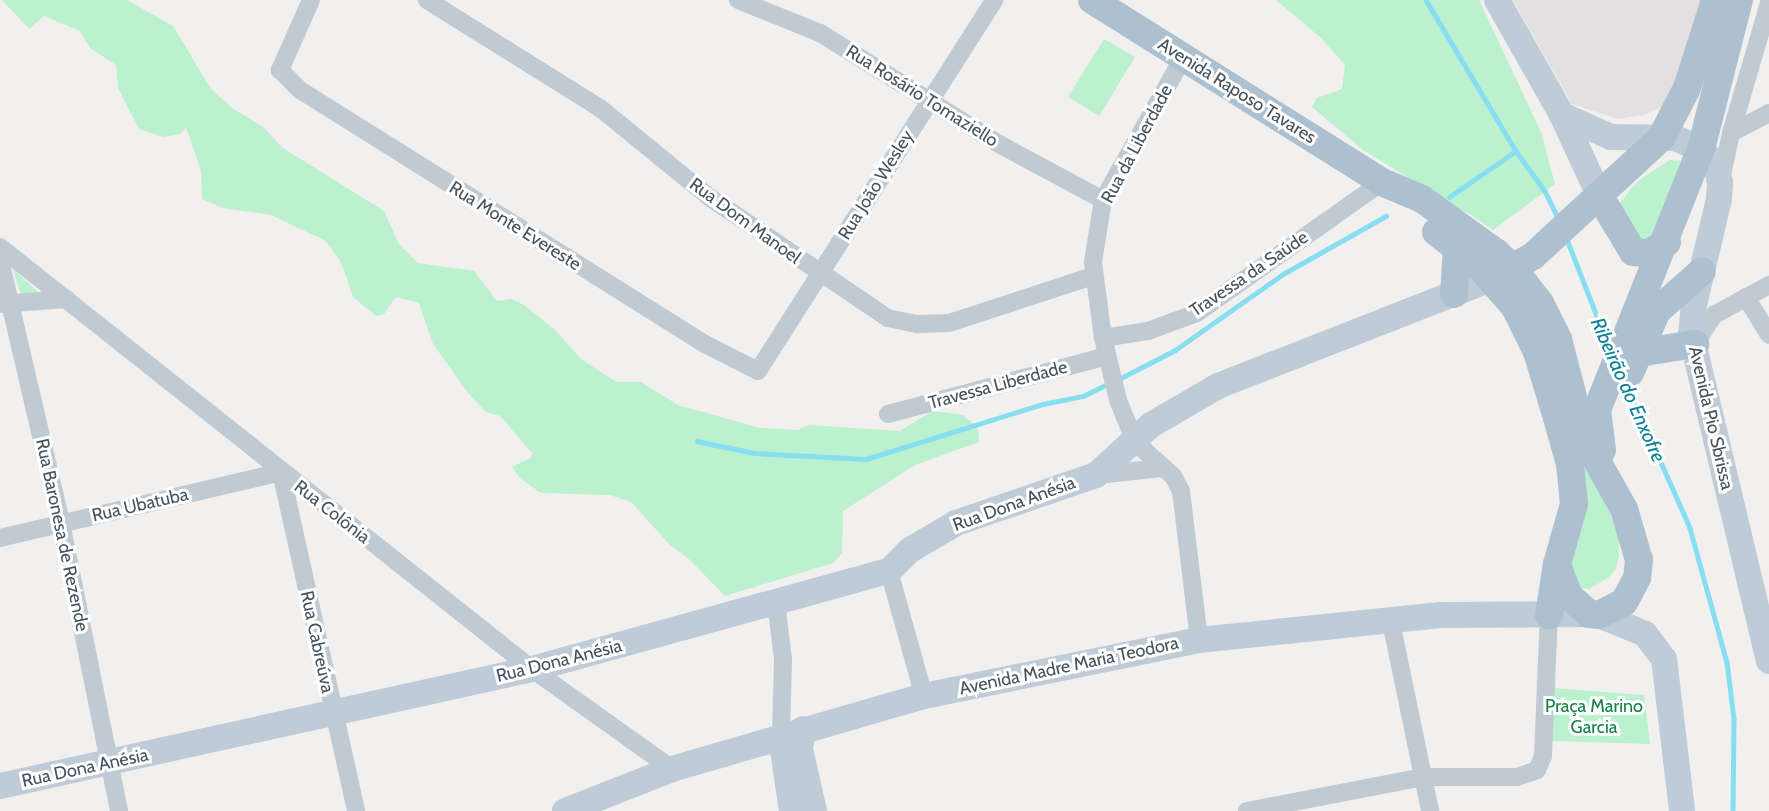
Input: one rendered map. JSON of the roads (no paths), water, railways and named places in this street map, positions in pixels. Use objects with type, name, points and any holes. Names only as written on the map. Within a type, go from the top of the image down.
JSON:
[{"type":"main road","name":"Avenida Raposo Tavares","points":[[1092,0],[1124,10],[1183,58],[1382,182],[1422,199],[1497,253],[1502,275],[1515,307],[1527,328],[1570,464],[1574,504],[1557,564],[1549,615]]},
{"type":"main road","points":[[1502,275],[1547,244],[1661,138],[1687,88],[1715,0]]},
{"type":"main road","points":[[1617,494],[1601,448],[1625,365],[1701,149],[1739,0]]},
{"type":"main road","name":"Avenida Raposo Tavares","points":[[1382,182],[1411,214],[1457,248],[1502,275],[1552,325],[1583,436],[1617,494],[1636,541],[1637,578],[1624,602],[1594,614]]},
{"type":"main road","points":[[1591,202],[1633,252],[1650,253],[1667,242]]},
{"type":"main road","points":[[1454,294],[1457,248]]},
{"type":"main road","points":[[1625,365],[1657,311],[1700,281]]},
{"type":"main road","points":[[1625,365],[1695,344]]},
{"type":"main road","points":[[1557,564],[1563,588],[1594,614]]},
{"type":"street","name":"Rua Monte Evereste","points":[[311,0],[280,70],[300,90],[705,344],[758,371]]},
{"type":"street","name":"Rua Dom Manoel","points":[[427,0],[600,108],[709,197],[819,275],[888,318],[917,324],[949,323],[1094,276]]},
{"type":"street","name":"Rua Rosário Tomaziello","points":[[738,0],[820,33],[929,101],[1103,200]]},
{"type":"street","name":"Rua João Wesley","points":[[758,371],[994,0]]},
{"type":"street","points":[[1497,0],[1562,115],[1591,202]]},
{"type":"street","points":[[1720,183],[1731,133],[1769,3]]},
{"type":"street","name":"Rua da Liberdade","points":[[1134,442],[1118,400],[1107,354],[1094,276],[1103,200],[1183,58]]},
{"type":"street","points":[[1731,133],[1769,113]]},
{"type":"street","points":[[1562,115],[1611,137],[1675,138],[1701,149],[1716,165],[1720,183]]},
{"type":"street","name":"Travessa da Saúde","points":[[1107,354],[1148,331],[1197,313],[1382,182]]},
{"type":"street","name":"Avenida Pio Sbrissa","points":[[1720,183],[1691,334],[1768,654]]},
{"type":"street","name":"Rua Colônia","points":[[0,247],[532,669],[672,769]]},
{"type":"street","name":"Rua Baronesa de Rezende","points":[[0,260],[5,303],[61,523],[119,811]]},
{"type":"street","name":"Rua Dona Anésia","points":[[1096,475],[1150,425],[1218,386],[1502,275]]},
{"type":"street","points":[[1700,281],[1714,315]]},
{"type":"street","points":[[1695,344],[1714,315],[1769,285]]},
{"type":"street","points":[[1746,297],[1769,335]]},
{"type":"street","points":[[5,303],[67,298]]},
{"type":"street","name":"Travessa Liberdade","points":[[888,414],[1107,354]]},
{"type":"street","points":[[1134,442],[1173,476],[1181,491],[1199,640]]},
{"type":"street","name":"Rua Dona Anésia","points":[[0,786],[532,669],[776,603],[889,571],[910,550],[956,523],[1096,475],[1162,468]]},
{"type":"street","name":"Rua Ubatuba","points":[[0,538],[281,472]]},
{"type":"street","name":"Rua Cabreúva","points":[[281,472],[332,713],[356,811]]},
{"type":"street","points":[[889,571],[924,696]]},
{"type":"street","points":[[776,603],[792,732],[792,811]]},
{"type":"street","points":[[1594,614],[1645,634],[1664,659],[1682,811]]},
{"type":"street","name":"Avenida Madre Maria Teodora","points":[[566,811],[672,769],[792,732],[924,696],[1199,640],[1391,622],[1441,615],[1594,614]]},
{"type":"street","points":[[1247,811],[1279,808],[1423,777],[1517,777],[1537,770],[1543,756],[1549,615]]},
{"type":"street","points":[[1391,622],[1430,811]]},
{"type":"street","points":[[792,732],[800,749],[814,811]]},
{"type":"waterway","name":"Ribeirão do Enxofre","points":[[1426,0],[1516,151],[1545,191],[1558,218]]},
{"type":"waterway","points":[[1449,197],[1516,151]]},
{"type":"waterway","points":[[1117,380],[1175,350],[1283,274],[1386,216]]},
{"type":"waterway","name":"Ribeirão do Enxofre","points":[[1566,237],[1610,349]]},
{"type":"waterway","name":"Ribeirão do Enxofre","points":[[1625,381],[1690,528],[1727,662],[1734,719],[1733,811]]},
{"type":"waterway","points":[[697,441],[754,453],[866,459],[1043,404],[1083,396],[1110,383]]},
{"type":"park label","name":"Praça Marino Garcia","points":[[1594,717]]}]
